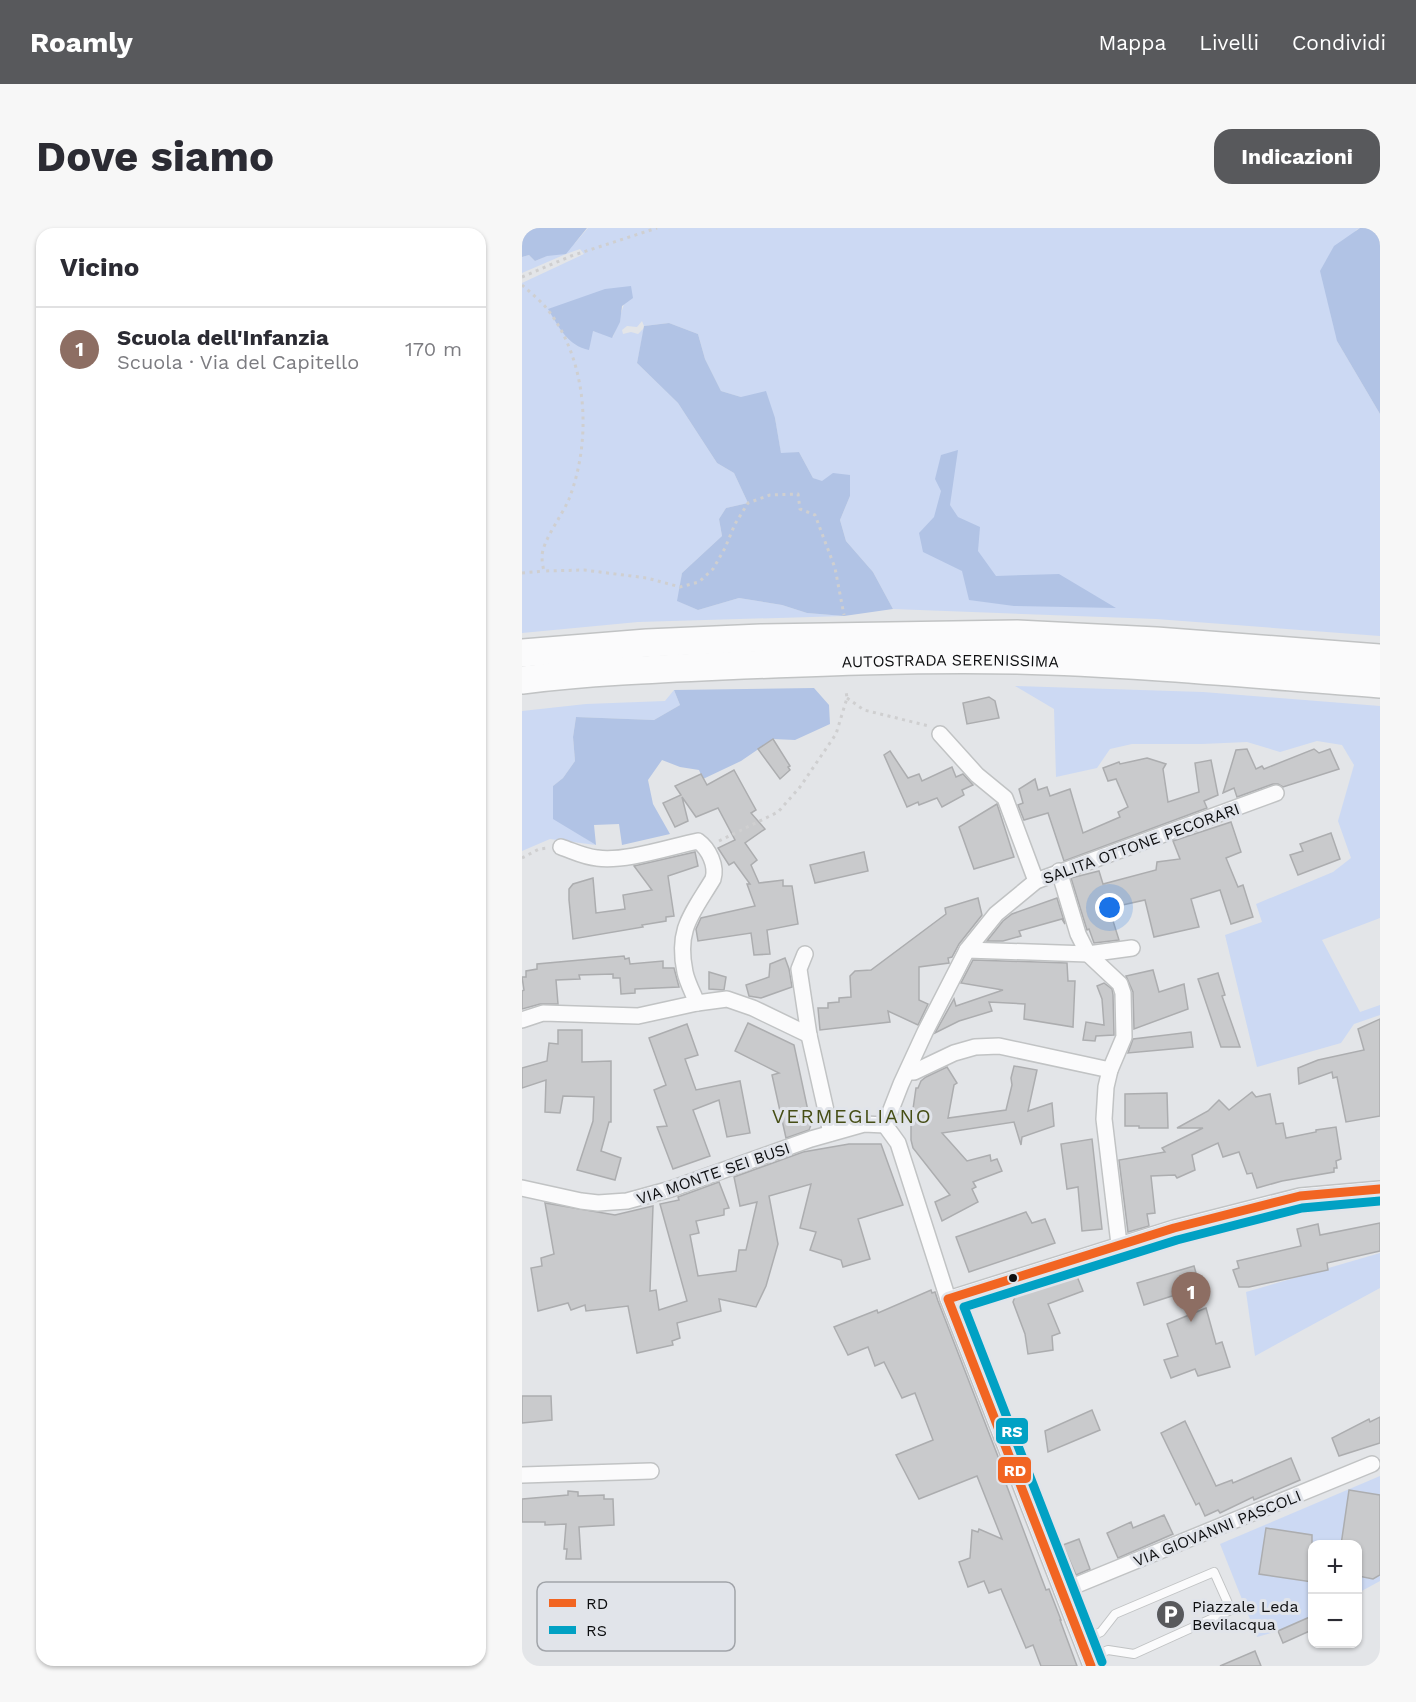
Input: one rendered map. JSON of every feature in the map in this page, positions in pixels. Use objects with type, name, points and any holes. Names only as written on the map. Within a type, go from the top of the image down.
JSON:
[{"type":"highway","name":"AUTOSTRADA SERENISSIMA","points":[[522,653],[647,643],[761,638],[1017,634],[1168,642],[1380,658]]},
{"type":"highway","name":"AUTOSTRADA SERENISSIMA","points":[[522,680],[649,669],[883,661],[1017,660],[1380,684]]},
{"type":"street","points":[[940,734],[977,775],[1005,798],[1036,881]]},
{"type":"street","name":"SALITA OTTONE PECORARI","points":[[885,1125],[904,1078],[967,950],[996,914],[1036,881],[1059,871],[1276,793]]},
{"type":"street","points":[[561,847],[584,856],[600,859],[633,856],[698,841],[706,847],[716,872],[685,926],[683,936],[685,972],[697,1003]]},
{"type":"street","points":[[1059,871],[1078,934],[1088,954],[1120,984],[1123,993],[1124,1037],[1110,1070],[1106,1087],[1104,1119],[1119,1244]]},
{"type":"street","points":[[967,950],[1088,954],[1132,948]]},
{"type":"street","points":[[805,954],[799,969],[809,1035],[831,1133]]},
{"type":"street","points":[[522,1020],[543,1013],[638,1016],[727,999],[753,1008],[809,1035]]},
{"type":"street","points":[[904,1078],[954,1053],[975,1047],[999,1046],[1110,1070]]},
{"type":"street","name":"VIA MONTE SEI BUSI","points":[[522,1188],[581,1201],[627,1201],[671,1190],[831,1133],[864,1124],[885,1125]]},
{"type":"street","points":[[885,1125],[898,1143],[948,1299],[1090,1663]]},
{"type":"street","points":[[948,1299],[1174,1227],[1300,1196],[1380,1189]]},
{"type":"street","name":"VIA GIOVANNI PASCOLI","points":[[1062,1591],[1372,1464]]},
{"type":"street","points":[[522,1475],[651,1471]]},
{"type":"lane","points":[[1081,1641],[1101,1632],[1114,1614],[1214,1572],[1231,1610],[1134,1654],[1108,1650],[1090,1663]]},
{"type":"path","points":[[522,277],[571,256],[657,228]]},
{"type":"path","points":[[522,285],[548,309],[563,334],[579,375],[583,419],[580,455],[573,490],[542,555],[544,571]]},
{"type":"path","points":[[522,573],[584,570],[648,578],[680,587],[699,582],[713,569],[748,503],[770,495],[798,494],[800,509],[815,515],[835,568],[844,616]]},
{"type":"path","points":[[706,847],[778,812],[800,786],[836,734],[847,698],[846,691]]},
{"type":"path","points":[[847,698],[864,710],[928,725],[940,734]]},
{"type":"path","points":[[522,858],[539,849],[561,847]]},
{"type":"shaded area","points":[[522,228],[587,228],[566,254],[547,256],[535,261],[529,255],[522,257]]},
{"type":"shaded area","points":[[588,228],[1360,228],[1356,230],[1337,341],[1380,414],[1380,636],[1156,619],[893,609],[873,572],[846,541],[840,520],[850,496],[813,478],[799,452],[781,454],[775,418],[741,397],[721,391],[705,359],[698,334],[669,323],[644,326],[642,321],[637,327],[627,326],[622,330],[623,334],[631,332],[638,334],[644,328],[637,363],[678,403],[717,463],[734,473],[748,503],[726,508],[719,519],[722,536],[682,573],[678,601],[698,610],[739,598],[782,605],[807,613],[844,616],[638,622],[522,633],[522,283],[584,254],[580,249],[522,273],[522,257],[529,255],[535,261],[575,243]],"holes":[[[631,286],[613,337],[593,331]]]},
{"type":"shaded area","points":[[1360,228],[1380,228],[1380,414],[1337,341],[1320,271],[1334,246]]},
{"type":"shaded area","points":[[631,286],[633,298],[622,306],[620,322],[612,338],[593,331],[589,350],[569,340],[548,309],[605,289]]},
{"type":"shaded area","points":[[669,323],[698,334],[705,359],[721,391],[741,397],[766,391],[775,418],[781,453],[799,452],[813,478],[822,481],[833,473],[850,475],[850,496],[840,520],[846,541],[873,572],[893,609],[844,616],[807,613],[782,605],[739,598],[698,610],[677,601],[682,573],[722,536],[719,519],[726,508],[748,503],[734,473],[717,463],[678,403],[637,363],[644,326]]},
{"type":"shaded area","points":[[958,450],[950,505],[958,517],[980,527],[978,551],[996,576],[1059,574],[1116,608],[1014,606],[969,600],[962,571],[923,552],[919,533],[934,517],[941,491],[935,479],[941,455]]},
{"type":"shaded area","points":[[1015,686],[1203,692],[1380,706],[1380,918],[1322,940],[1360,1012],[1380,1005],[1380,1015],[1354,1024],[1341,1043],[1257,1067],[1225,935],[1262,922],[1256,904],[1333,872],[1351,858],[1338,821],[1354,765],[1342,745],[1317,741],[1280,752],[1247,742],[1132,744],[1110,749],[1097,768],[1056,777],[1054,709]]},
{"type":"shaded area","points":[[814,688],[829,705],[830,724],[795,740],[773,739],[741,761],[703,779],[699,770],[680,767],[662,760],[648,780],[653,804],[670,834],[622,845],[619,824],[594,825],[596,845],[553,819],[553,786],[563,778],[575,761],[573,737],[576,717],[654,720],[680,705],[674,690]]},
{"type":"shaded area","points":[[674,690],[680,705],[654,720],[576,717],[573,737],[575,761],[563,778],[553,786],[553,818],[596,845],[550,839],[522,851],[522,711],[586,704],[665,701]]},
{"type":"shaded area","points":[[1380,1253],[1380,1288],[1255,1356],[1246,1292]]},
{"type":"shaded area","points":[[1380,1476],[1380,1581],[1362,1591],[1362,1540],[1308,1540],[1308,1618],[1278,1631],[1257,1637],[1220,1544]]},
{"type":"building","points":[[989,697],[995,701],[999,718],[967,724],[963,703]]},
{"type":"building","points":[[773,739],[790,766],[788,767],[790,770],[780,779],[758,749]]},
{"type":"building","points":[[1247,749],[1256,769],[1262,766],[1264,769],[1314,749],[1319,753],[1330,749],[1339,769],[1283,787],[1273,784],[1237,797],[1234,788],[1223,793],[1236,750]]},
{"type":"building","points":[[890,751],[908,778],[919,774],[922,781],[952,767],[956,777],[963,774],[973,785],[962,790],[964,795],[942,807],[937,798],[907,807],[884,755]]},
{"type":"building","points":[[1147,758],[1166,764],[1163,769],[1168,802],[1199,792],[1195,763],[1211,760],[1218,795],[1204,801],[1207,808],[1064,861],[1048,813],[1024,820],[1018,805],[1023,803],[1019,789],[1035,779],[1038,790],[1047,787],[1050,796],[1070,789],[1083,833],[1120,817],[1118,812],[1128,807],[1116,779],[1108,781],[1103,768],[1119,762],[1120,764]]},
{"type":"building","points":[[734,770],[756,810],[751,813],[765,829],[745,843],[757,860],[751,865],[759,883],[783,880],[783,886],[792,886],[798,924],[767,930],[770,954],[754,955],[751,933],[698,941],[696,929],[701,918],[755,906],[747,884],[750,884],[734,862],[729,865],[718,848],[735,840],[718,808],[696,817],[682,797],[688,821],[675,827],[663,803],[681,795],[675,786],[701,774],[707,785]]},
{"type":"building","points":[[997,804],[1014,857],[974,869],[959,827]]},
{"type":"building","points":[[1231,822],[1241,852],[1226,858],[1238,887],[1243,885],[1253,917],[1231,924],[1220,890],[1191,899],[1199,927],[1154,937],[1145,900],[1109,908],[1119,940],[1094,943],[1089,929],[1087,930],[1071,878],[1099,871],[1103,884],[1156,870],[1157,862],[1180,859],[1173,841]]},
{"type":"building","points":[[1331,833],[1340,859],[1298,875],[1290,855],[1303,851],[1300,844]]},
{"type":"building","points":[[695,852],[698,866],[668,876],[674,916],[666,917],[666,921],[642,925],[643,927],[573,939],[569,889],[573,884],[593,878],[596,913],[625,909],[623,895],[652,890],[634,866]]},
{"type":"building","points":[[864,852],[868,871],[815,883],[810,865]]},
{"type":"building","points":[[978,898],[982,915],[959,944],[952,957],[948,958],[949,963],[919,967],[919,1000],[928,1004],[918,1025],[888,1011],[890,1022],[820,1030],[818,1008],[828,1008],[828,1003],[839,1002],[839,998],[851,997],[850,976],[855,971],[871,970],[946,914],[945,908]]},
{"type":"building","points":[[1057,898],[1065,924],[1062,919],[1019,931],[1021,936],[1003,941],[987,941],[1003,921],[1012,914]]},
{"type":"building","points":[[624,956],[625,959],[629,958],[630,964],[663,961],[663,968],[674,968],[679,987],[635,989],[635,993],[621,994],[620,978],[613,978],[613,974],[579,975],[580,979],[556,980],[558,1004],[540,1004],[522,1009],[522,991],[524,990],[522,977],[526,977],[526,971],[537,969],[537,964]]},
{"type":"building","points":[[785,958],[792,987],[761,998],[749,996],[746,985],[769,977],[770,964]]},
{"type":"building","points":[[973,960],[1067,963],[1068,981],[1075,981],[1073,1027],[1024,1019],[1025,1004],[989,1002],[992,1011],[959,1021],[935,1033],[954,999],[956,1006],[1003,990],[961,983]]},
{"type":"building","points":[[1153,970],[1159,992],[1184,984],[1188,1009],[1134,1029],[1133,992],[1126,976]]},
{"type":"building","points":[[709,972],[726,977],[724,990],[709,989]]},
{"type":"building","points":[[1218,973],[1225,995],[1222,996],[1240,1047],[1221,1047],[1198,979]]},
{"type":"building","points":[[1104,983],[1112,989],[1114,1035],[1096,1036],[1095,1041],[1083,1040],[1086,1022],[1104,1025],[1102,999],[1097,986]]},
{"type":"building","points":[[1380,1019],[1380,1116],[1346,1122],[1337,1077],[1333,1078],[1332,1072],[1299,1084],[1298,1068],[1318,1060],[1364,1050],[1358,1029]]},
{"type":"building","points":[[748,1023],[794,1045],[811,1125],[809,1130],[786,1138],[772,1075],[779,1073],[735,1051]]},
{"type":"building","points":[[687,1024],[698,1055],[685,1059],[696,1090],[740,1081],[750,1133],[727,1137],[719,1100],[693,1110],[710,1156],[673,1169],[657,1127],[667,1126],[654,1090],[666,1085],[649,1038]]},
{"type":"building","points":[[558,1030],[582,1030],[582,1062],[611,1061],[611,1122],[609,1122],[601,1151],[621,1158],[615,1180],[577,1170],[593,1121],[594,1097],[563,1096],[560,1113],[545,1112],[546,1080],[522,1088],[522,1068],[547,1061],[549,1043],[558,1044]]},
{"type":"building","points":[[1191,1032],[1193,1047],[1128,1053],[1133,1039]]},
{"type":"building","points":[[1014,1066],[1037,1070],[1028,1111],[1052,1103],[1054,1126],[1022,1137],[1021,1145],[1014,1122],[942,1133],[967,1161],[990,1155],[991,1161],[997,1159],[1002,1171],[973,1182],[976,1187],[972,1189],[978,1202],[942,1221],[935,1202],[950,1195],[913,1148],[911,1140],[916,1088],[926,1077],[947,1067],[957,1083],[954,1085],[948,1118],[1006,1110]]},
{"type":"building","points":[[1252,1092],[1256,1097],[1270,1094],[1276,1124],[1283,1123],[1286,1138],[1336,1127],[1341,1159],[1336,1161],[1337,1168],[1334,1168],[1334,1172],[1257,1188],[1252,1173],[1247,1174],[1239,1152],[1223,1157],[1218,1143],[1192,1155],[1195,1170],[1177,1178],[1175,1175],[1151,1176],[1155,1213],[1147,1214],[1149,1226],[1128,1232],[1119,1160],[1165,1152],[1162,1148],[1203,1128],[1177,1128],[1208,1111],[1219,1100],[1229,1110]]},
{"type":"building","points":[[1167,1093],[1168,1128],[1125,1126],[1125,1094]]},
{"type":"building","points":[[1092,1139],[1102,1229],[1082,1231],[1078,1187],[1067,1189],[1061,1144]]},
{"type":"building","points":[[849,1144],[881,1144],[903,1205],[858,1219],[870,1259],[843,1267],[841,1260],[810,1250],[816,1232],[800,1228],[811,1184],[769,1196],[778,1244],[766,1286],[756,1307],[719,1299],[721,1311],[677,1323],[680,1338],[672,1341],[673,1345],[637,1353],[628,1306],[586,1311],[585,1305],[571,1310],[568,1303],[538,1311],[531,1268],[542,1266],[541,1258],[554,1254],[545,1203],[615,1215],[653,1206],[650,1291],[656,1290],[659,1310],[687,1301],[660,1204],[679,1200],[678,1197],[719,1182],[729,1208],[724,1209],[724,1215],[696,1221],[699,1233],[690,1235],[698,1276],[736,1271],[739,1250],[746,1250],[757,1202],[740,1206],[734,1177],[803,1152]]},
{"type":"building","points":[[1026,1212],[1032,1223],[1045,1219],[1055,1243],[969,1272],[956,1237]]},
{"type":"building","points":[[1380,1223],[1380,1251],[1327,1263],[1328,1270],[1249,1287],[1239,1287],[1233,1270],[1239,1268],[1237,1261],[1301,1246],[1297,1229],[1318,1224],[1320,1235]]},
{"type":"building","points":[[1194,1266],[1200,1287],[1144,1305],[1137,1283]]},
{"type":"building","points":[[1074,1269],[1083,1291],[1048,1304],[1060,1333],[1052,1336],[1053,1350],[1028,1354],[1025,1334],[1013,1302],[1016,1294]]},
{"type":"building","points":[[931,1290],[932,1293],[935,1292],[1046,1590],[1049,1589],[1077,1666],[1041,1666],[1033,1645],[1026,1648],[1001,1589],[989,1593],[984,1581],[968,1587],[959,1562],[970,1558],[972,1530],[978,1532],[979,1529],[1002,1539],[977,1476],[919,1499],[896,1455],[933,1440],[915,1393],[902,1398],[884,1362],[875,1366],[868,1347],[848,1355],[834,1327],[877,1310],[878,1313]]},
{"type":"building","points":[[1206,1308],[1216,1344],[1222,1342],[1230,1367],[1198,1376],[1195,1369],[1171,1378],[1164,1360],[1178,1356],[1167,1324]]},
{"type":"building","points":[[522,1396],[551,1396],[552,1420],[522,1423]]},
{"type":"building","points":[[1092,1410],[1100,1430],[1048,1452],[1045,1431]]},
{"type":"building","points":[[1380,1417],[1380,1443],[1339,1456],[1332,1438],[1369,1419],[1370,1422]]},
{"type":"building","points":[[1185,1421],[1216,1486],[1232,1480],[1233,1483],[1291,1458],[1300,1480],[1254,1500],[1253,1497],[1220,1513],[1218,1510],[1205,1516],[1199,1503],[1196,1505],[1161,1433]]},
{"type":"building","points":[[1349,1490],[1380,1495],[1380,1575],[1373,1579],[1362,1577],[1362,1540],[1342,1540]]},
{"type":"building","points":[[568,1491],[578,1492],[578,1496],[604,1495],[604,1499],[613,1499],[614,1525],[579,1527],[581,1559],[566,1559],[567,1549],[564,1549],[566,1524],[545,1525],[545,1522],[522,1522],[522,1499],[568,1495]]},
{"type":"building","points":[[1164,1515],[1173,1534],[1118,1558],[1107,1533],[1131,1522],[1133,1528]]},
{"type":"building","points":[[1266,1528],[1312,1535],[1312,1540],[1308,1540],[1308,1581],[1259,1574]]},
{"type":"building","points":[[1079,1539],[1090,1569],[1076,1575],[1063,1545]]},
{"type":"building","points":[[1308,1618],[1308,1632],[1283,1643],[1278,1631]]},
{"type":"building","points":[[1255,1651],[1261,1666],[1220,1666]]},
{"type":"transit line","name":"RD","points":[[1091,1666],[948,1299],[1174,1228],[1300,1196],[1380,1189]]},
{"type":"transit line","name":"RS","points":[[1102,1662],[964,1307],[1177,1240],[1302,1208],[1380,1201]]},
{"type":"place","name":"Scuola dell'Infanzia","points":[[1191,1322]]},
{"type":"place","name":"Piazzale Leda Bevilacqua","points":[[1171,1615]]},
{"type":"district","name":"VERMEGLIANO","points":[[852,1116]]}]
